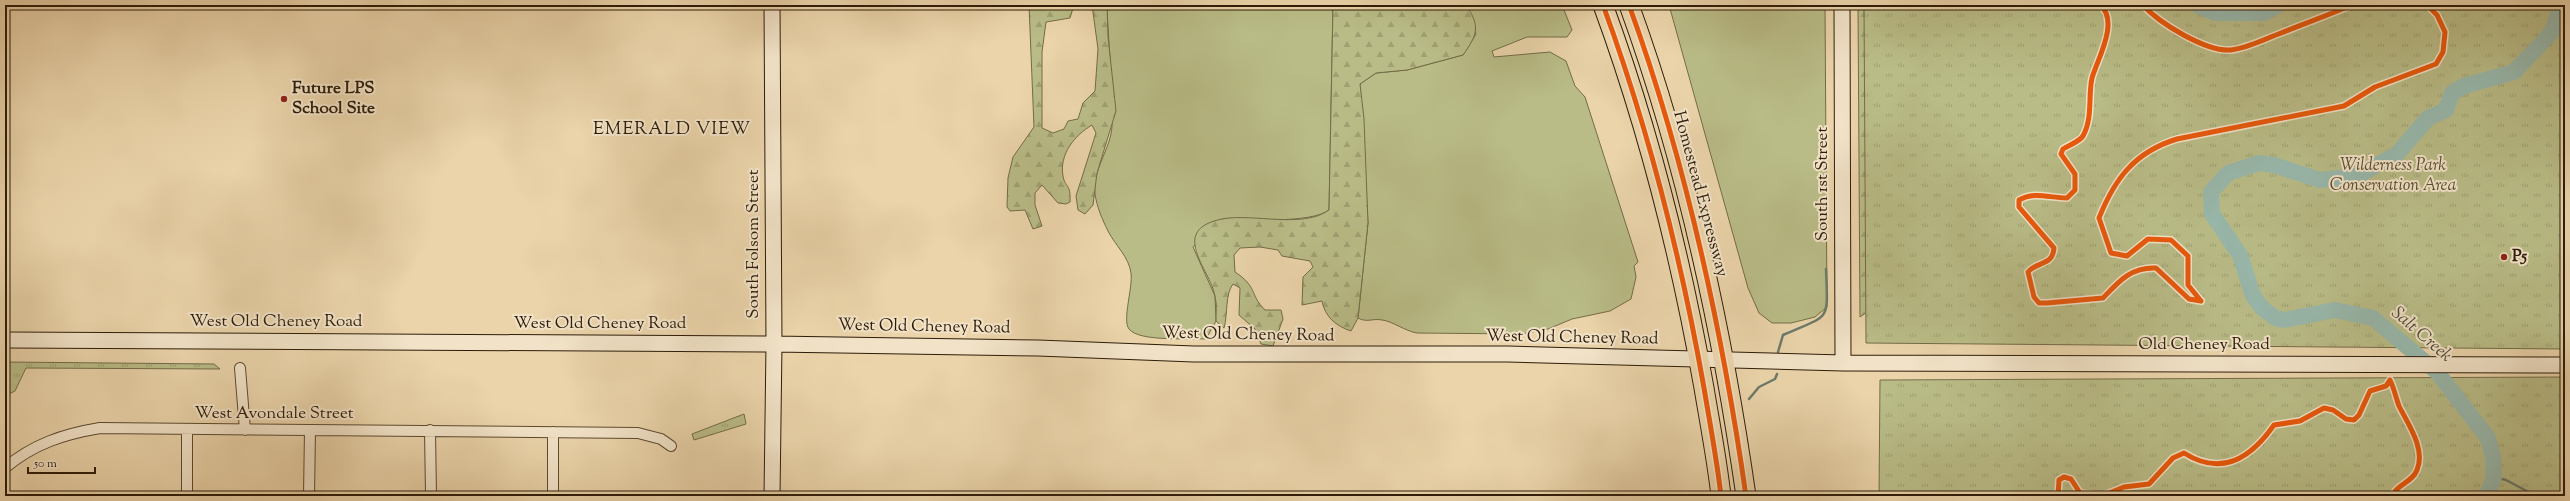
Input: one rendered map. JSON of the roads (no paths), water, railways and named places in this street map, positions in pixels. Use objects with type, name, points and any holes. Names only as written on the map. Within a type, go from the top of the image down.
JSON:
[{"type":"highway","points":[[1603,5],[1636,104],[1660,183],[1677,254],[1699,360],[1721,496]]},
{"type":"highway","name":"Homestead Expressway","points":[[1629,5],[1680,166],[1700,243],[1725,362],[1746,496]]},
{"type":"street","name":"South Folsom Street","points":[[772,5],[774,344],[773,492]]},
{"type":"street","name":"South 1st Street","points":[[1842,5],[1843,363]]},
{"type":"street","name":"West Old Cheney Road","points":[[5,340],[774,344],[1038,348],[1194,354],[1508,354],[1725,362],[1843,363]]},
{"type":"street","name":"Old Cheney Road","points":[[1843,363],[2565,365]]},
{"type":"street","points":[[240,368],[245,430]]},
{"type":"street","name":"West Avondale Street","points":[[5,468],[41,443],[70,433],[100,428],[638,433],[661,439],[671,446]]},
{"type":"street","points":[[187,429],[187,491]]},
{"type":"street","points":[[309,496],[310,430]]},
{"type":"street","points":[[430,430],[430,496]]},
{"type":"street","points":[[553,432],[553,496]]},
{"type":"waterway","name":"Salt Creek","points":[[2197,5],[2215,13],[2264,13],[2278,5]]},
{"type":"waterway","name":"Salt Creek","points":[[2487,496],[2494,477],[2493,457],[2488,438],[2437,372],[2373,318],[2335,310],[2284,320],[2275,318],[2262,308],[2253,296],[2240,255],[2212,214],[2211,192],[2228,173],[2259,163],[2274,165],[2320,180],[2357,176],[2397,154],[2428,118],[2446,110],[2452,93],[2464,86],[2514,72],[2552,32],[2561,5]]},
{"type":"waterway","points":[[1778,352],[1783,335],[1818,319],[1823,314],[1826,308],[1827,299],[1826,269]]},
{"type":"waterway","points":[[1749,399],[1759,387],[1775,379],[1777,374]]},
{"type":"waterway","points":[[2494,477],[2506,480],[2536,496]]},
{"type":"place","name":"Future LPS School Site","points":[[284,99]]},
{"type":"place","name":"P5","points":[[2504,257]]},
{"type":"district","name":"EMERALD VIEW","points":[[672,130]]},
{"type":"park label","name":"Wilderness Park Conservation Area","points":[[2393,176]]}]
